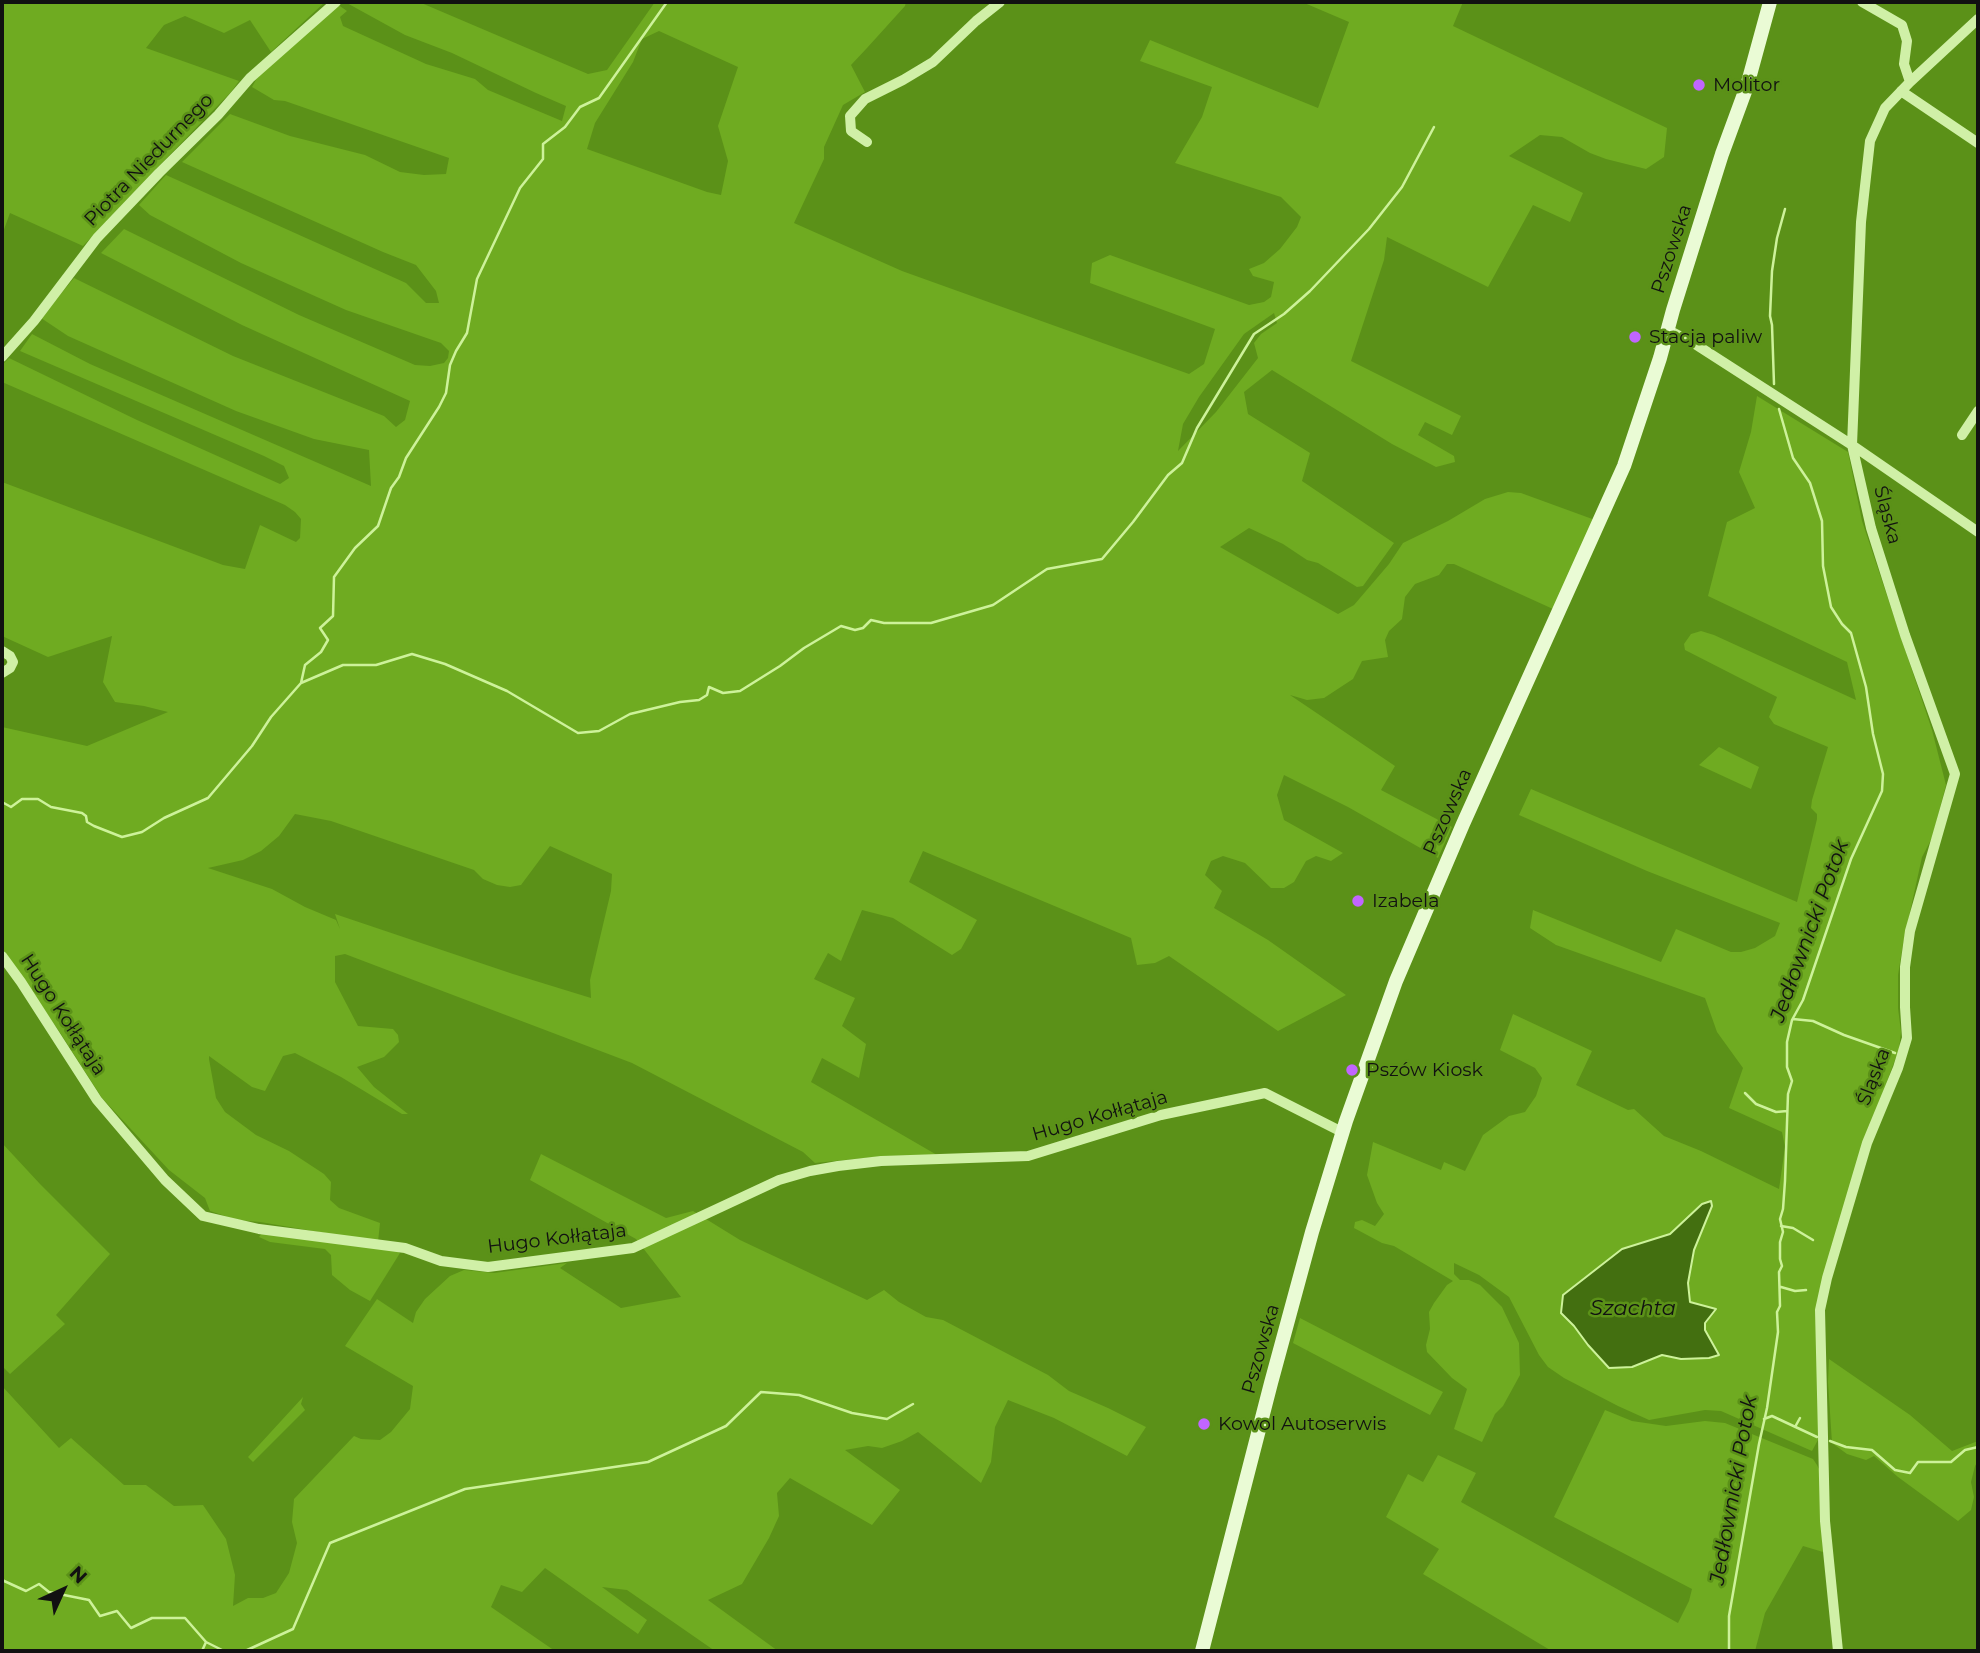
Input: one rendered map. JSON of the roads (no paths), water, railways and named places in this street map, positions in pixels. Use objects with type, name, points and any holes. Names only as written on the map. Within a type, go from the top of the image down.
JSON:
[{"type":"main road","name":"Pszowska","points":[[1202,1651],[1271,1383],[1342,1132],[1396,981],[1463,824],[1624,466],[1746,86],[1770,2]]},
{"type":"street","name":"Piotra Niedurnego","points":[[2,357],[34,321],[97,238],[218,115],[250,78],[336,2]]},
{"type":"street","points":[[867,142],[851,131],[850,116],[865,99],[933,62],[1000,2]]},
{"type":"street","points":[[1862,2],[1902,25],[1908,41],[1904,64],[1910,82]]},
{"type":"street","name":"Śląska","points":[[1838,1651],[1825,1521],[1820,1310],[1830,1265],[1867,1143],[1898,1068],[1907,1038],[1905,967],[1910,931],[1955,775],[1905,635],[1871,528],[1852,445],[1861,222],[1870,141],[1885,108],[1978,19]]},
{"type":"street","points":[[1901,91],[1978,143]]},
{"type":"street","points":[[1668,330],[1695,344],[1852,445],[1978,532]]},
{"type":"street","points":[[1962,435],[1978,411]]},
{"type":"street","points":[[2,651],[10,656],[13,662],[10,668],[2,673]]},
{"type":"street","name":"Hugo Kołłątaja","points":[[2,956],[97,1100],[165,1180],[203,1216],[259,1229],[405,1248],[441,1261],[488,1267],[633,1248],[779,1180],[810,1171],[881,1161],[1028,1156],[1161,1115],[1265,1093],[1342,1132]]},
{"type":"water","name":"Szachta","points":[[1711,1201],[1712,1206],[1694,1250],[1688,1283],[1690,1302],[1716,1309],[1705,1323],[1705,1330],[1719,1355],[1681,1359],[1662,1355],[1632,1367],[1609,1368],[1561,1313],[1563,1295],[1622,1249],[1670,1234],[1702,1204]]},
{"type":"waterway","points":[[301,683],[305,665],[321,652],[328,640],[320,628],[333,616],[334,577],[355,548],[378,526],[391,488],[399,477],[406,458],[446,393],[450,365],[467,333],[477,279],[520,188],[543,159],[543,144],[565,127],[580,107],[599,98],[667,2]]},
{"type":"waterway","points":[[2,802],[11,807],[22,799],[38,799],[51,807],[82,813],[87,822],[122,837],[142,832],[164,818],[208,798],[301,683],[343,665],[376,665],[412,654],[445,664],[507,691],[578,733],[599,731],[630,714],[699,700],[707,695],[709,687],[723,693],[740,691],[841,626],[855,630],[863,628],[871,620],[884,623],[931,623],[993,605],[1047,569],[1102,559],[1168,475],[1182,463],[1197,428],[1254,334],[1284,314],[1310,291],[1369,229],[1402,187],[1434,127]]},
{"type":"waterway","points":[[1774,384],[1770,316],[1772,271],[1785,209]]},
{"type":"waterway","name":"Jedłownicki Potok","points":[[1729,1651],[1729,1616],[1778,1332],[1779,1272],[1782,1266],[1780,1242],[1783,1232],[1780,1219],[1785,1181],[1788,1094],[1792,1081],[1787,1067],[1787,1042],[1792,1020],[1803,1000],[1851,859],[1882,791],[1883,774],[1873,734],[1866,687],[1851,633],[1831,607],[1823,566],[1822,521],[1810,483],[1793,458],[1779,409]]},
{"type":"waterway","points":[[1793,1019],[1813,1021],[1895,1053]]},
{"type":"waterway","points":[[1745,1093],[1756,1104],[1776,1112],[1787,1111]]},
{"type":"waterway","points":[[1781,1226],[1793,1228],[1813,1240]]},
{"type":"waterway","points":[[1781,1287],[1795,1291],[1806,1290]]},
{"type":"waterway","points":[[245,1651],[293,1629],[330,1543],[465,1489],[648,1462],[726,1426],[761,1392],[799,1395],[852,1413],[887,1419],[913,1404]]},
{"type":"waterway","points":[[1764,1419],[1772,1416],[1817,1437]]},
{"type":"waterway","points":[[1795,1427],[1800,1418]]},
{"type":"waterway","points":[[1830,1441],[1846,1447],[1872,1450],[1895,1470],[1910,1473],[1918,1462],[1951,1462],[1965,1450],[1978,1447]]},
{"type":"waterway","points":[[2,1580],[26,1591],[39,1584],[49,1592],[89,1600],[100,1616],[117,1611],[131,1628],[152,1618],[185,1618],[206,1642],[224,1651]]},
{"type":"waterway","points":[[202,1651],[206,1642]]},
{"type":"place","name":"Molitor","points":[[1699,85]]},
{"type":"place","name":"Stacja paliw","points":[[1635,337]]},
{"type":"place","name":"Izabela","points":[[1358,901]]},
{"type":"place","name":"Pszów Kiosk","points":[[1352,1070]]},
{"type":"place","name":"Kowol Autoserwis","points":[[1204,1424]]}]
